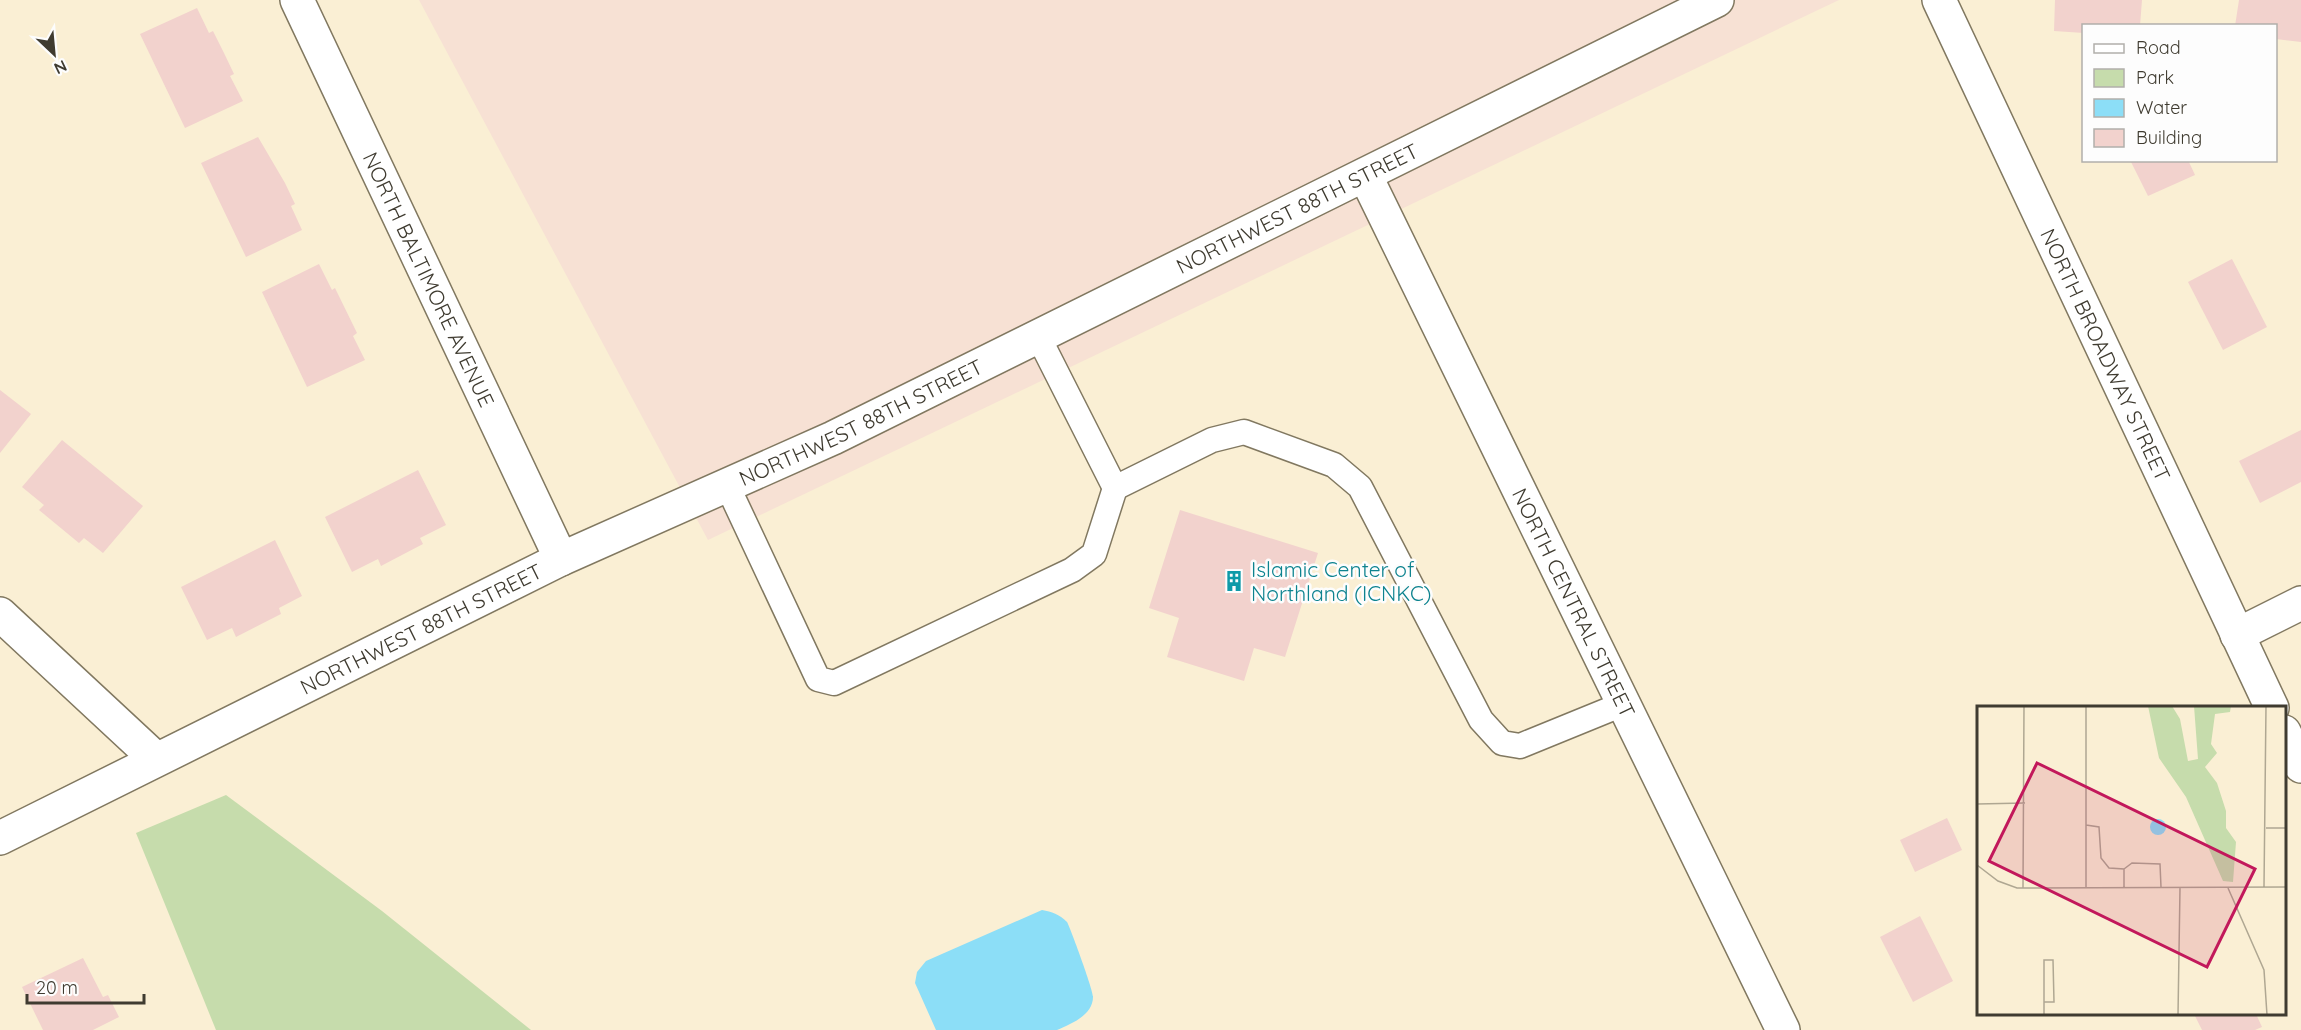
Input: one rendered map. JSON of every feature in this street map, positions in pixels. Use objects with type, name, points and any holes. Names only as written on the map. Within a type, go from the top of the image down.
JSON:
[{"type":"street","name":"NORTH BALTIMORE AVENUE","points":[[297,0],[561,559]]},
{"type":"street","name":"NORTHWEST 88TH STREET","points":[[0,838],[561,559],[833,438],[1717,0]]},
{"type":"street","name":"NORTH BROADWAY STREET","points":[[1939,0],[2271,706]]},
{"type":"street","name":"NORTH CENTRAL STREET","points":[[1365,175],[1783,1030]]},
{"type":"street","points":[[2237,635],[2301,603]]},
{"type":"street","points":[[0,614],[156,759]]},
{"type":"street","points":[[2286,736],[2301,766]]},
{"type":"lane","points":[[727,485],[818,679],[834,683],[1072,570],[1094,554],[1115,488],[1038,336]]},
{"type":"lane","points":[[1115,488],[1212,440],[1244,432],[1334,465],[1360,487],[1481,720],[1502,743],[1520,746],[1623,704]]},
{"type":"shaded area","points":[[419,0],[1839,0],[708,540]]},
{"type":"green space","points":[[226,795],[382,911],[531,1030],[216,1030],[136,833]]},
{"type":"water","points":[[1042,910],[1058,915],[1069,926],[1093,997],[1085,1014],[1075,1022],[1057,1030],[936,1030],[915,983],[917,972],[926,961]]},
{"type":"building","points":[[2055,0],[2142,0],[2140,24],[2082,24],[2082,33],[2054,31]]},
{"type":"building","points":[[2239,0],[2301,0],[2301,42],[2277,39],[2277,24],[2235,24]]},
{"type":"building","points":[[197,8],[209,33],[213,31],[224,53],[234,74],[230,76],[243,101],[185,128],[140,34]]},
{"type":"building","points":[[258,137],[295,204],[291,206],[302,230],[246,257],[201,163]]},
{"type":"building","points":[[2131,162],[2189,162],[2195,175],[2148,196]]},
{"type":"building","points":[[2232,259],[2267,327],[2223,350],[2188,282]]},
{"type":"building","points":[[319,264],[332,290],[335,288],[357,333],[353,336],[365,360],[307,387],[262,292]]},
{"type":"building","points":[[0,390],[31,414],[0,453]]},
{"type":"building","points":[[2301,430],[2301,482],[2260,503],[2239,461]]},
{"type":"building","points":[[62,440],[143,506],[103,553],[84,538],[79,543],[39,510],[44,505],[22,487]]},
{"type":"building","points":[[418,470],[446,525],[420,538],[423,544],[381,566],[378,559],[352,572],[325,517]]},
{"type":"building","name":"Islamic Center of Northland (ICNKC)","points":[[1180,510],[1318,553],[1285,657],[1254,648],[1244,681],[1167,657],[1179,618],[1149,608]]},
{"type":"building","points":[[275,540],[302,596],[279,608],[281,614],[236,637],[232,628],[207,640],[181,587]]},
{"type":"building","points":[[1947,818],[1962,850],[1915,872],[1900,840]]},
{"type":"building","points":[[1920,916],[1953,981],[1913,1002],[1880,937]]},
{"type":"building","points":[[83,958],[103,997],[108,995],[119,1017],[93,1030],[43,1030],[22,987]]},
{"type":"building","points":[[2194,1015],[2256,1015],[2262,1027],[2255,1030],[2202,1030]]},
{"type":"place","name":"Islamic Center of Northland (ICNKC)","points":[[1234,581]]}]
